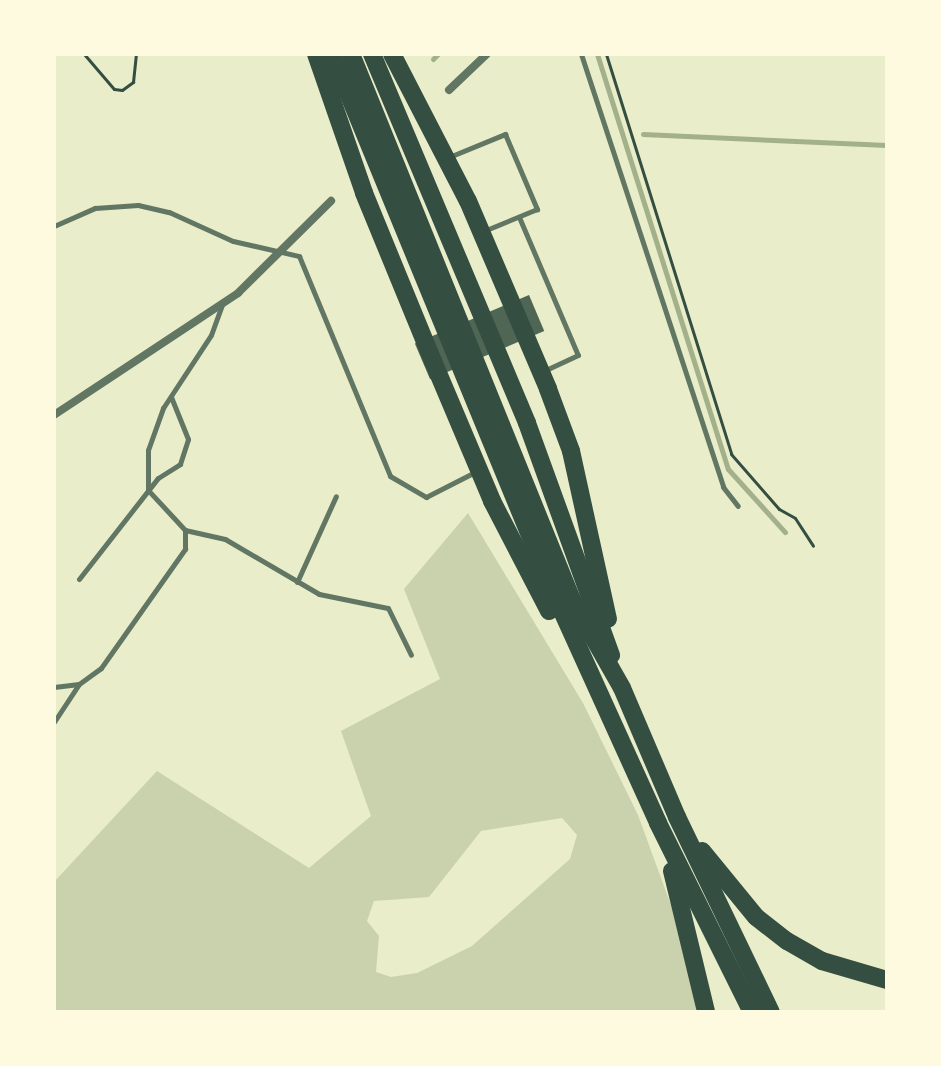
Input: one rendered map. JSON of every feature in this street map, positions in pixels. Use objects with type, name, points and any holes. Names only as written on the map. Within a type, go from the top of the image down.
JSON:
[{"type":"highway","points":[[316,54],[364,193],[479,469],[554,621],[588,668]]},
{"type":"highway","points":[[332,54],[588,668],[658,823],[752,1012]]},
{"type":"highway","points":[[351,54],[572,600],[622,688]]},
{"type":"highway","points":[[372,54],[521,408],[622,688],[677,817],[771,1012]]},
{"type":"highway","points":[[392,54],[448,157],[482,232],[571,451],[622,688]]},
{"type":"highway","points":[[677,817],[756,917],[822,961],[887,980]]},
{"type":"highway","points":[[658,823],[694,944],[706,1012]]},
{"type":"street","points":[[449,90],[487,54]]},
{"type":"street","points":[[54,415],[223,304],[331,201]]},
{"type":"lane","points":[[581,54],[723,487],[738,506]]},
{"type":"lane","points":[[448,157],[505,134],[537,209],[482,232]]},
{"type":"lane","points":[[54,226],[105,206],[138,205],[233,241],[299,256],[390,476],[426,497],[479,469]]},
{"type":"lane","points":[[519,217],[578,355],[541,372]]},
{"type":"lane","points":[[223,304],[211,335],[171,396],[148,450],[148,490],[185,530],[225,539],[319,594],[388,608],[411,655]]},
{"type":"lane","points":[[79,579],[148,490],[180,464],[188,439],[171,396]]},
{"type":"lane","points":[[297,582],[336,496]]},
{"type":"lane","points":[[54,722],[79,684],[101,668],[177,563],[185,549],[185,530]]},
{"type":"lane","points":[[54,687],[79,684]]},
{"type":"path","points":[[84,54],[114,89],[122,90],[133,82],[136,54]]},
{"type":"path","points":[[606,54],[731,454],[779,509],[795,518],[813,546]]},
{"type":"green space","points":[[468,513],[583,703],[638,815],[672,908],[698,1012],[54,1012],[54,882],[157,771],[309,868],[371,816],[341,731],[440,679],[404,589]],"holes":[[[562,818],[577,835],[570,859],[472,946],[417,973],[391,977],[376,972],[379,936],[367,921],[374,901],[429,897],[481,831]]]},
{"type":"building","points":[[529,295],[544,331],[430,379],[415,343]]},
{"type":"waterway","points":[[433,59],[438,54]]},
{"type":"waterway","points":[[597,54],[728,469],[785,532]]},
{"type":"waterway","points":[[643,134],[887,145]]}]
